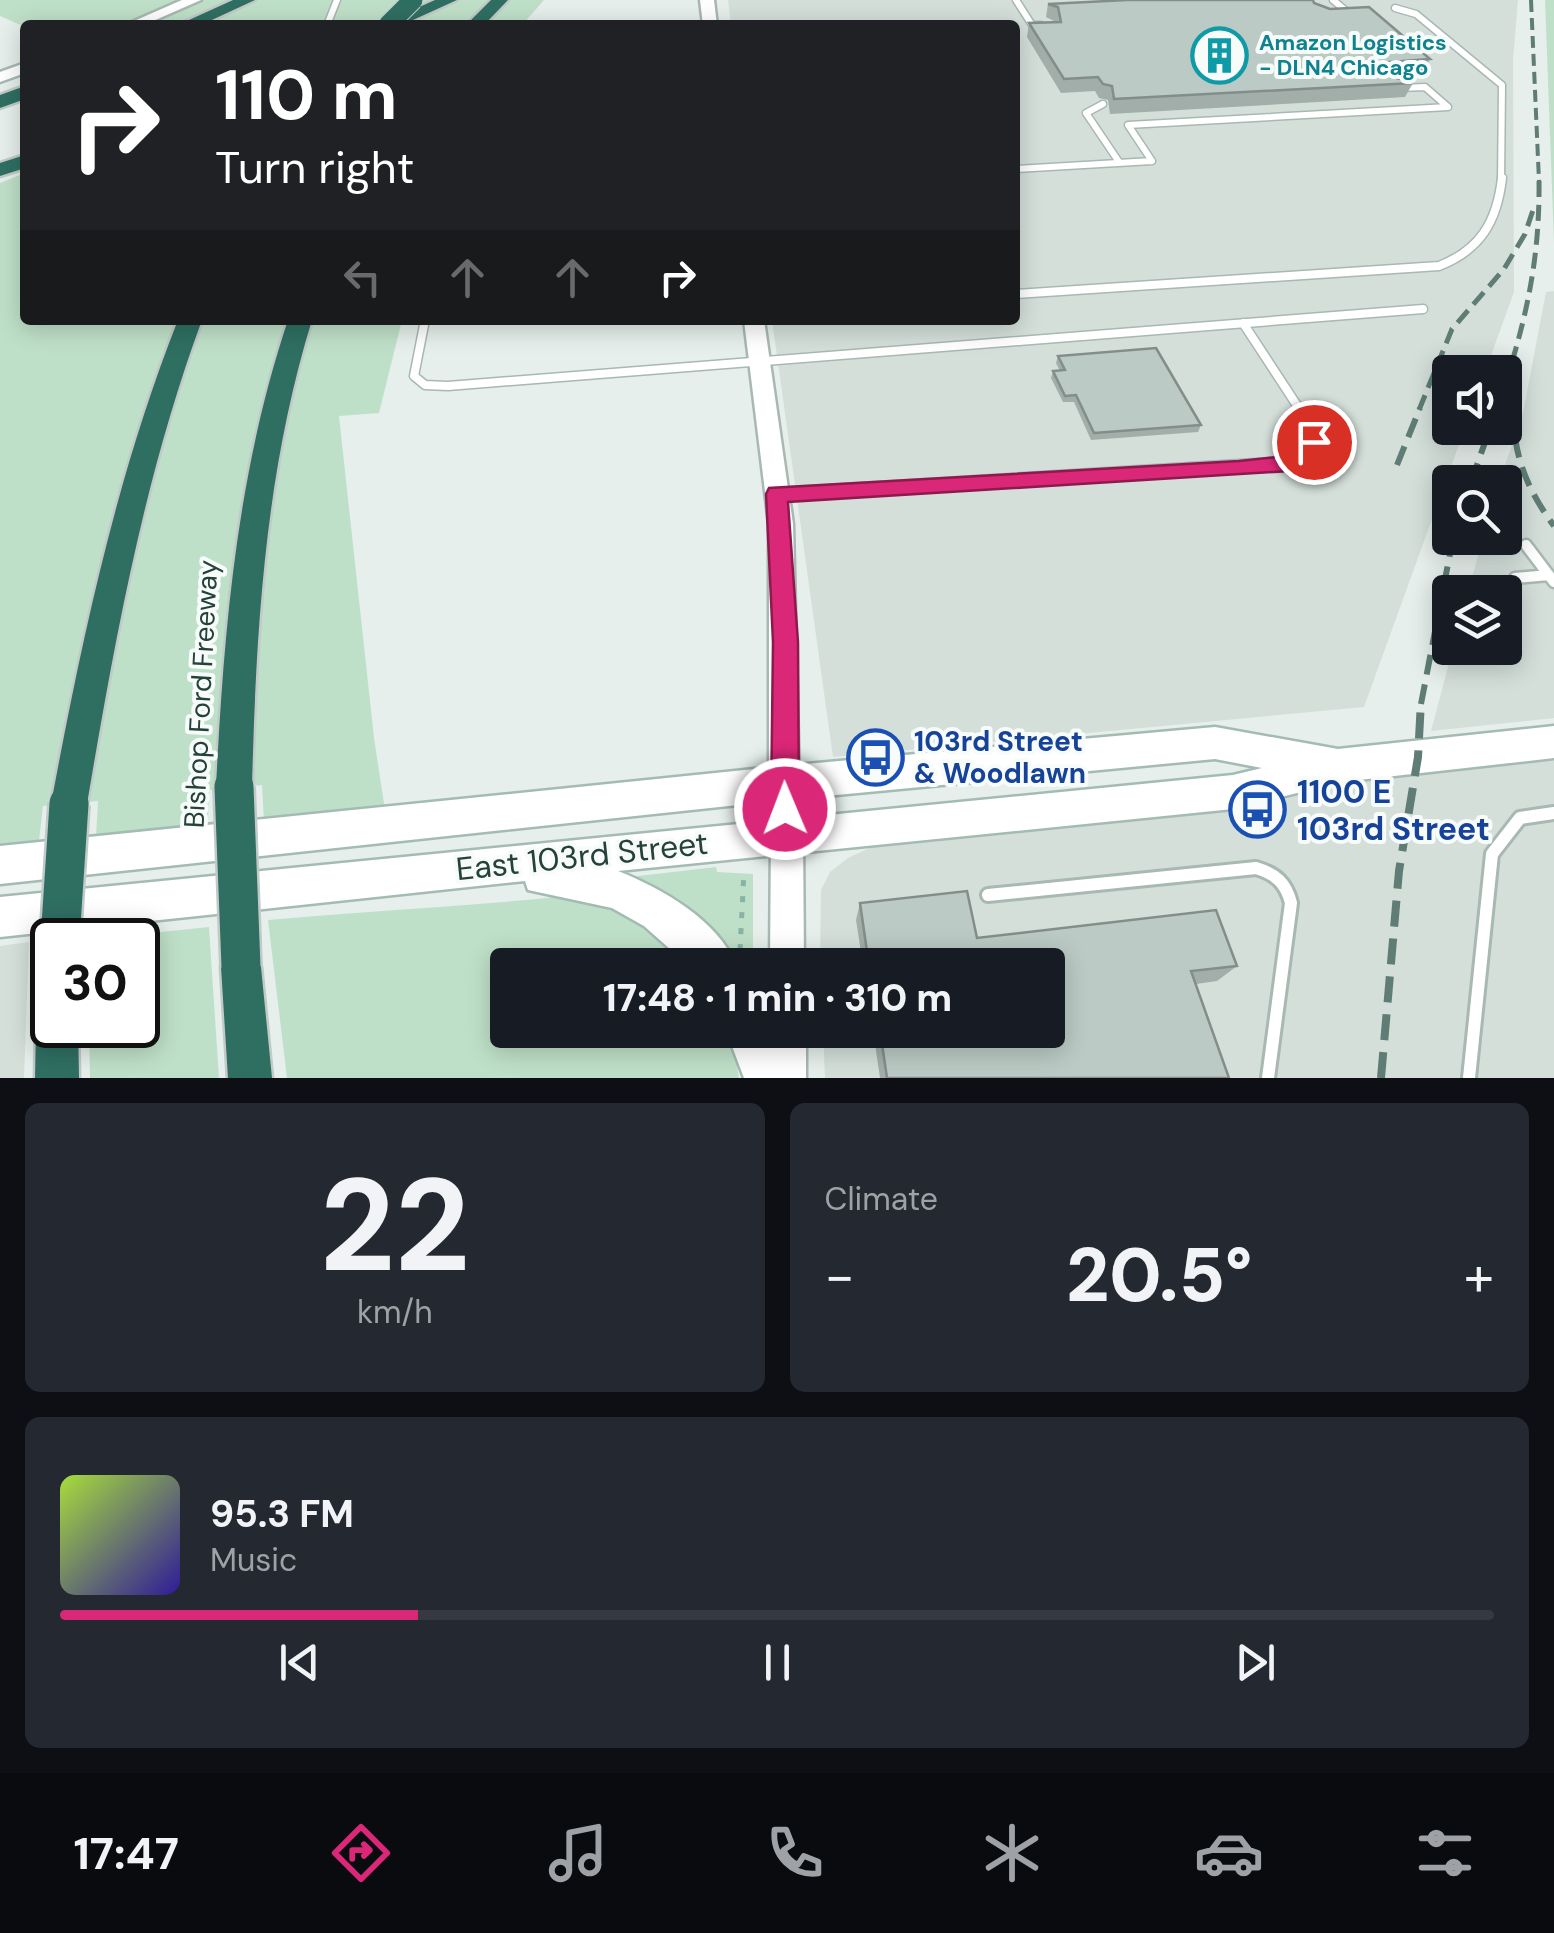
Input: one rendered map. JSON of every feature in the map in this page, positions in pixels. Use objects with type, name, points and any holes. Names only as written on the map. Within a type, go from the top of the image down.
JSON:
[{"type":"highway","points":[[198,20],[246,0]]},
{"type":"highway","points":[[393,20],[413,0]]},
{"type":"highway","points":[[400,20],[449,0]]},
{"type":"highway","points":[[479,20],[500,0]]},
{"type":"highway","points":[[62,918],[70,804],[112,567],[143,452],[188,325]]},
{"type":"highway","name":"Bishop Ford Freeway","points":[[250,1078],[234,787],[241,610],[267,438],[299,325]]},
{"type":"highway","points":[[57,1048],[58,1078]]},
{"type":"main road","name":"East 103rd Street","points":[[0,917],[1233,792],[1341,765],[1554,742]]},
{"type":"main road","name":"East 103rd Street","points":[[0,865],[784,782],[1215,743],[1341,765]]},
{"type":"main road","points":[[419,873],[586,878],[649,906],[681,928],[700,948]]},
{"type":"main road","points":[[755,1048],[766,1078]]},
{"type":"street","points":[[144,20],[194,0]]},
{"type":"street","points":[[755,325],[777,494],[785,642],[787,948]]},
{"type":"street","points":[[788,1048],[788,1078]]},
{"type":"lane","points":[[1016,0],[1032,26],[1050,24]]},
{"type":"lane","points":[[1329,11],[1345,10],[1333,0]]},
{"type":"lane","points":[[1020,294],[1440,266],[1470,254],[1494,217],[1503,194],[1502,85],[1416,14],[1394,8]]},
{"type":"lane","points":[[1020,169],[1152,161],[1128,125],[1448,107],[1425,86],[1395,88]]},
{"type":"lane","points":[[1103,104],[1086,113],[1118,162]]},
{"type":"lane","points":[[424,325],[414,376],[426,385],[1423,309]]},
{"type":"lane","points":[[777,494],[1290,463],[1306,454],[1314,442],[1309,424],[1242,323]]},
{"type":"lane","points":[[1526,545],[1551,578]]},
{"type":"lane","points":[[1522,578],[1551,578]]},
{"type":"lane","points":[[1469,1078],[1492,854],[1520,818],[1554,813]]},
{"type":"lane","points":[[988,896],[1256,868],[1276,874],[1288,887],[1291,902],[1268,1078]]},
{"type":"path","points":[[740,948],[744,871]]},
{"type":"shaded area","points":[[728,0],[1518,0],[1513,60],[1514,292],[1491,355],[1432,355],[1432,445],[1459,445],[1452,465],[1432,465],[1432,519],[1364,707],[833,757],[773,325],[1020,325],[1020,20],[730,20]]},
{"type":"shaded area","points":[[1554,291],[1554,718],[1431,731],[1448,665],[1522,665],[1522,575],[1473,575],[1478,555],[1522,555],[1522,465],[1505,465],[1512,445],[1522,445],[1522,416],[1546,292]]},
{"type":"shaded area","points":[[1554,760],[1554,1078],[825,1078],[824,1048],[1065,1048],[1065,948],[820,948],[821,890],[830,872],[848,858],[874,846],[1185,810],[1391,778]]},
{"type":"shaded area","points":[[29,942],[24,1078],[0,1078],[0,946]]},
{"type":"green space","points":[[0,0],[544,0],[526,20],[20,20],[20,25],[0,16]]},
{"type":"green space","points":[[1545,0],[1554,0],[1554,242]]},
{"type":"green space","points":[[20,175],[20,325],[401,325],[379,413],[339,416],[385,810],[264,821],[262,785],[209,790],[208,825],[96,837],[98,801],[43,806],[39,840],[0,844],[0,183]]},
{"type":"green space","points":[[716,867],[717,872],[753,874],[753,948],[709,948],[633,880],[638,876]]},
{"type":"green space","points":[[556,897],[603,900],[651,920],[681,948],[490,948],[490,1048],[734,1048],[739,1078],[287,1078],[268,920]]},
{"type":"green space","points":[[209,927],[219,1078],[90,1078],[89,1048],[160,1048],[160,932]]},
{"type":"building","name":"Amazon Logistics - DLN4 Chicago","points":[[1313,0],[1330,9],[1369,7],[1430,59],[1389,62],[1397,69],[1397,78],[1413,83],[1114,99],[1112,86],[1103,84],[1098,77],[1064,79],[1029,23],[1061,22],[1058,7],[1048,4]]},
{"type":"building","points":[[1156,348],[1201,425],[1094,433],[1076,395],[1065,396],[1053,371],[1065,370],[1058,356]]},
{"type":"building","points":[[967,891],[977,938],[1216,910],[1237,966],[1191,971],[1229,1078],[887,1078],[883,1048],[1065,1048],[1065,948],[867,948],[860,903]]},
{"type":"railway","points":[[1531,0],[1539,180]]},
{"type":"railway","points":[[1514,355],[1531,283],[1539,180]]},
{"type":"railway","points":[[1419,410],[1452,329],[1504,269],[1525,234],[1533,210]]},
{"type":"railway","points":[[1397,465],[1420,408]]},
{"type":"railway","points":[[1477,465],[1484,445]]},
{"type":"railway","points":[[1517,445],[1523,470],[1554,526]]},
{"type":"railway","points":[[1421,704],[1450,555]]},
{"type":"railway","points":[[1381,1078],[1399,871],[1418,757],[1421,701]]},
{"type":"place","name":"Amazon Logistics - DLN4 Chicago","points":[[1220,55]]},
{"type":"place","name":"103rd Street & Woodlawn","points":[[875,757]]},
{"type":"place","name":"1100 E 103rd Street","points":[[1258,810]]},
{"type":"route","points":[[785,809],[785,642],[777,494],[1239,469],[1290,463],[1306,454],[1314,442]]}]
